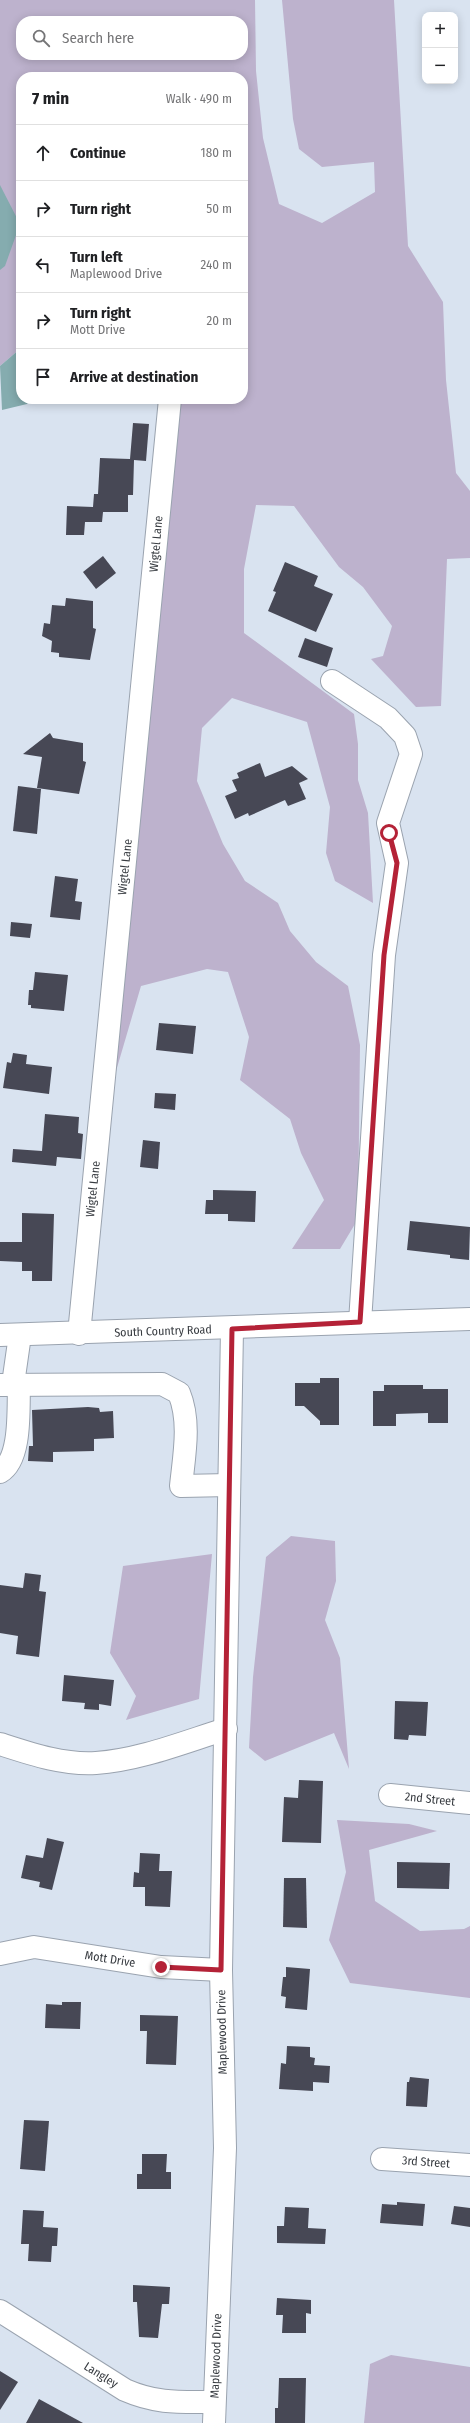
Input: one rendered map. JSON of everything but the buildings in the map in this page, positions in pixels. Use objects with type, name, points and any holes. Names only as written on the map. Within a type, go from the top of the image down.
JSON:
[{"type":"street","name":"Wigtel Lane","points":[[79,1334],[170,404]]},
{"type":"street","points":[[332,681],[388,718],[405,736],[411,754],[388,823],[397,863],[384,955],[360,1322]]},
{"type":"street","name":"South Country Road","points":[[10,1335],[232,1329],[360,1322],[470,1320]]},
{"type":"street","name":"Maplewood Drive","points":[[214,2412],[225,2148],[221,1970],[232,1329]]},
{"type":"street","points":[[0,1472],[8,1467],[15,1452],[10,1335]]},
{"type":"street","points":[[11,1384],[162,1384],[179,1394],[185,1407],[185,1442],[181,1486],[230,1485]]},
{"type":"street","points":[[0,1744],[49,1759],[95,1763],[141,1755],[226,1729]]},
{"type":"street","name":"2nd Street","points":[[390,1795],[470,1803]]},
{"type":"street","name":"Mott Drive","points":[[0,1954],[34,1947],[161,1967],[221,1970]]},
{"type":"street","name":"3rd Street","points":[[382,2159],[470,2165]]},
{"type":"street","name":"Langley","points":[[0,2311],[125,2390],[144,2399],[214,2412]]},
{"type":"shaded area","points":[[0,0],[255,0],[256,71],[263,138],[279,204],[322,223],[375,192],[374,162],[322,167],[299,149],[293,119],[282,0],[394,0],[408,246],[443,302],[446,380],[456,473],[470,491],[470,558],[447,559],[441,706],[416,707],[371,659],[383,656],[392,626],[363,587],[339,567],[294,506],[256,505],[244,569],[244,633],[354,714],[358,744],[358,780],[368,813],[373,903],[335,881],[326,853],[330,807],[307,722],[232,698],[202,728],[197,781],[223,844],[245,881],[278,903],[290,931],[316,962],[348,986],[360,1045],[358,1219],[340,1249],[292,1249],[324,1200],[301,1153],[290,1119],[240,1080],[249,1037],[228,972],[207,969],[141,986],[114,1078],[179,404],[248,404],[248,72],[16,72],[16,352],[0,366]]},
{"type":"shaded area","points":[[0,185],[16,216],[16,235],[5,266],[0,270]]},
{"type":"shaded area","points":[[16,352],[16,404],[27,404],[2,410],[0,366]]},
{"type":"shaded area","points":[[291,1536],[335,1541],[336,1581],[325,1620],[340,1658],[349,1769],[334,1733],[265,1761],[249,1748],[253,1677],[266,1557]]},
{"type":"shaded area","points":[[212,1554],[199,1699],[126,1720],[136,1696],[110,1653],[123,1566]]},
{"type":"shaded area","points":[[337,1820],[409,1824],[437,1831],[369,1850],[375,1901],[420,1931],[464,1929],[470,1926],[470,1998],[350,1983],[329,1940],[346,1872]]},
{"type":"shaded area","points":[[391,2355],[470,2367],[470,2423],[364,2423],[370,2364]]},
{"type":"route","points":[[161,1967],[221,1970],[232,1329],[360,1322],[384,955],[397,863],[389,833]]}]
